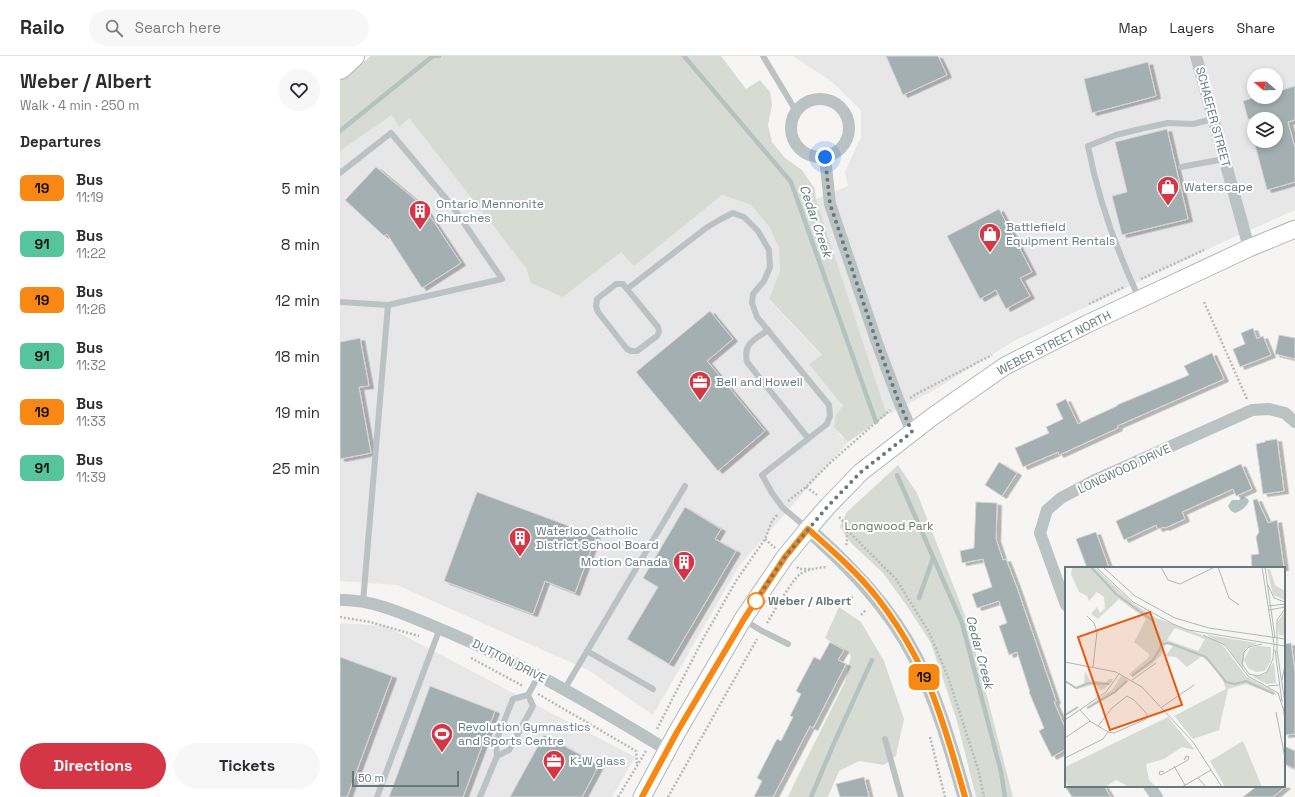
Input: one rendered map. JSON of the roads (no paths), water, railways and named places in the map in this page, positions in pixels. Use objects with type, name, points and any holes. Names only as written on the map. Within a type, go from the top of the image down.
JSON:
[{"type":"highway","points":[[340,68],[353,56]]},
{"type":"main road","name":"WEBER STREET NORTH","points":[[642,797],[667,750],[744,619],[785,557],[828,506],[861,472],[912,432],[1005,366],[1087,324],[1249,248],[1295,229]]},
{"type":"street","name":"SCHAEFER STREET","points":[[1196,56],[1249,248]]},
{"type":"street","points":[[817,99],[825,99],[833,102],[845,113],[848,120],[848,137],[845,144],[839,151],[832,155],[816,158],[808,155],[795,144],[792,136],[792,119],[796,111],[809,101],[817,99]]},
{"type":"street","points":[[825,157],[830,204],[876,340],[898,400],[912,432]]},
{"type":"street","name":"LONGWOOD DRIVE","points":[[1065,602],[1040,533],[1046,510],[1061,498],[1094,481],[1252,410],[1269,409],[1285,413],[1295,422]]},
{"type":"street","points":[[808,529],[844,561],[878,600],[904,638],[915,657],[939,711],[965,797]]},
{"type":"street","name":"DUTTON DRIVE","points":[[340,600],[363,602],[399,612],[464,638],[539,676],[667,750]]},
{"type":"street","points":[[1150,787],[1157,797]]},
{"type":"lane","points":[[763,56],[796,111]]},
{"type":"lane","points":[[1140,299],[1116,245],[1092,168],[1088,146],[1116,135],[1140,128],[1168,123],[1193,124],[1213,119]]},
{"type":"lane","points":[[340,173],[391,133],[453,207],[502,279],[388,305],[340,302]]},
{"type":"lane","points":[[1181,167],[1224,159]]},
{"type":"lane","points":[[627,289],[706,228],[733,213],[744,217],[758,231],[769,250],[770,267],[764,281],[753,294],[752,303],[757,316],[829,405],[830,416],[827,424],[762,475],[772,493],[783,508],[808,529]]},
{"type":"lane","points":[[616,284],[623,284],[627,289],[658,327],[659,332],[657,336],[637,351],[627,349],[598,312],[596,306],[597,299],[616,284]]},
{"type":"lane","points":[[363,602],[388,305]]},
{"type":"lane","points":[[768,330],[747,346],[745,354],[747,362],[808,438]]},
{"type":"lane","points":[[564,690],[685,486]]},
{"type":"lane","points":[[744,619],[762,632],[788,644]]},
{"type":"lane","points":[[377,797],[440,628]]},
{"type":"lane","points":[[587,651],[653,689]]},
{"type":"lane","points":[[480,797],[497,756],[496,741],[513,699],[529,692],[539,676]]},
{"type":"lane","points":[[497,756],[509,750],[532,706],[529,692]]},
{"type":"lane","points":[[885,739],[901,797]]},
{"type":"waterway","points":[[340,131],[433,56],[439,56]]},
{"type":"waterway","name":"Cedar Creek","points":[[684,56],[791,182],[876,422]]},
{"type":"waterway","name":"Cedar Creek","points":[[897,475],[962,623],[1001,772],[1005,797]]},
{"type":"waterway","points":[[919,598],[933,558]]},
{"type":"waterway","points":[[811,797],[872,660]]},
{"type":"place","name":"Waterscape","points":[[1168,206]]},
{"type":"place","name":"Ontario Mennonite Churches","points":[[420,230]]},
{"type":"place","name":"Battlefield Equipment Rentals","points":[[990,254]]},
{"type":"place","name":"Bell and Howell","points":[[700,402]]},
{"type":"place","name":"Waterloo Catholic District School Board","points":[[520,558]]},
{"type":"place","name":"Motion Canada","points":[[684,582]]},
{"type":"place","name":"Weber / Albert","points":[[756,601]]},
{"type":"place","name":"Revolution Gymnastics and Sports Centre","points":[[442,754]]},
{"type":"place","name":"K-W glass","points":[[554,780]]},
{"type":"park label","name":"Longwood Park","points":[[889,526]]}]
